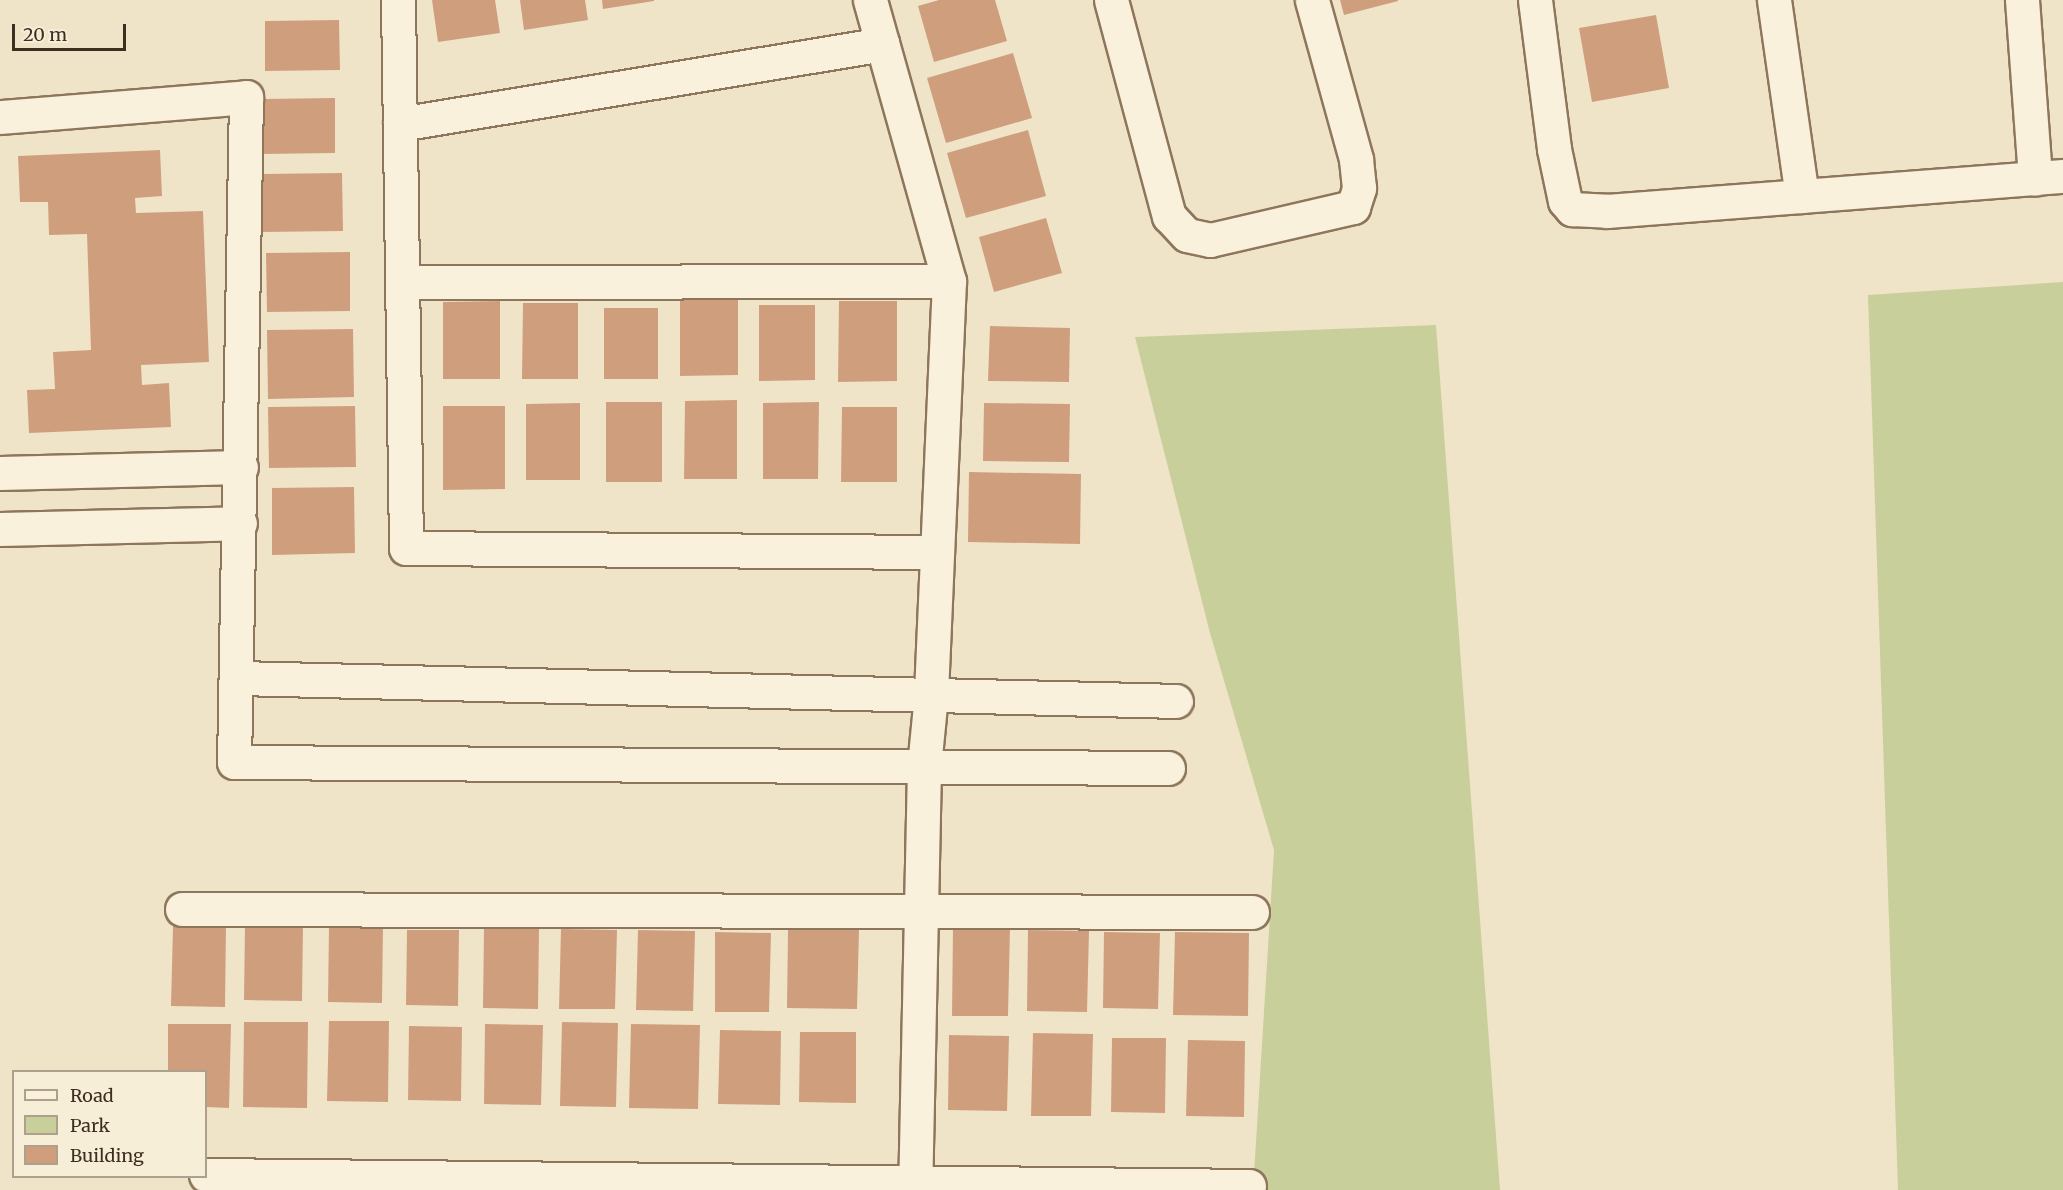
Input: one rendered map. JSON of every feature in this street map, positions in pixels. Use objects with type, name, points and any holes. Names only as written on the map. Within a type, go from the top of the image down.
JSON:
[{"type":"street","points":[[398,0],[406,548],[937,552]]},
{"type":"street","points":[[870,0],[949,281],[931,695],[924,766],[915,1186]]},
{"type":"street","points":[[1111,0],[1169,216],[1187,236],[1210,240],[1353,207],[1359,188],[1356,159],[1312,0]]},
{"type":"street","points":[[1535,0],[1554,149],[1565,201],[1572,209],[1607,211],[2049,177],[2022,0]]},
{"type":"street","points":[[1774,0],[1802,196]]},
{"type":"street","points":[[400,124],[882,44]]},
{"type":"street","points":[[0,117],[246,98],[238,678],[234,762],[1168,768]]},
{"type":"street","points":[[402,282],[949,281]]},
{"type":"street","points":[[0,473],[241,467]]},
{"type":"street","points":[[0,529],[240,523]]},
{"type":"street","points":[[238,678],[1176,701]]},
{"type":"street","points":[[182,909],[1252,912]]},
{"type":"street","points":[[207,1175],[915,1186],[1249,1186]]},
{"type":"green space","points":[[2063,282],[2063,1190],[1898,1190],[1868,295]]},
{"type":"green space","points":[[1436,325],[1500,1190],[1253,1190],[1274,850],[1210,633],[1135,337]]},
{"type":"building","points":[[432,0],[495,0],[500,33],[438,42]]},
{"type":"building","points":[[520,0],[585,0],[588,20],[524,30]]},
{"type":"building","points":[[602,0],[654,0],[654,1],[603,9]]},
{"type":"building","points":[[939,0],[995,0],[1007,41],[934,62],[918,6]]},
{"type":"building","points":[[1340,0],[1398,0],[1398,1],[1344,15]]},
{"type":"building","points":[[1656,15],[1669,88],[1592,102],[1579,28]]},
{"type":"building","points":[[339,20],[340,70],[265,71],[265,21]]},
{"type":"building","points":[[1013,53],[1032,118],[946,143],[927,78]]},
{"type":"building","points":[[335,98],[335,153],[262,154],[262,99]]},
{"type":"building","points":[[1028,130],[1046,196],[966,218],[947,153]]},
{"type":"building","points":[[160,150],[162,196],[135,198],[136,213],[203,211],[209,362],[141,365],[142,385],[169,383],[171,427],[29,433],[27,390],[55,389],[53,352],[91,350],[87,234],[49,235],[48,202],[20,202],[18,156]]},
{"type":"building","points":[[342,173],[343,231],[263,232],[262,174]]},
{"type":"building","points":[[1046,218],[1062,273],[994,292],[979,237]]},
{"type":"building","points":[[350,252],[350,311],[267,312],[266,253]]},
{"type":"building","points":[[680,299],[738,299],[738,375],[680,376]]},
{"type":"building","points":[[500,301],[500,379],[443,379],[443,302]]},
{"type":"building","points":[[839,301],[897,301],[897,381],[838,382]]},
{"type":"building","points":[[523,303],[578,303],[578,379],[522,379]]},
{"type":"building","points":[[759,305],[815,305],[815,380],[759,381]]},
{"type":"building","points":[[604,308],[658,308],[658,379],[604,379]]},
{"type":"building","points":[[990,326],[1070,328],[1069,382],[988,381]]},
{"type":"building","points":[[353,329],[354,397],[268,399],[267,330]]},
{"type":"building","points":[[737,400],[737,479],[684,479],[685,401]]},
{"type":"building","points":[[606,402],[662,402],[662,482],[606,482]]},
{"type":"building","points":[[819,402],[818,479],[763,479],[763,403]]},
{"type":"building","points":[[580,403],[580,480],[526,480],[526,404]]},
{"type":"building","points":[[984,403],[1070,404],[1069,462],[983,461]]},
{"type":"building","points":[[355,406],[356,467],[269,468],[268,407]]},
{"type":"building","points":[[443,406],[505,406],[505,489],[443,490]]},
{"type":"building","points":[[842,407],[897,407],[897,482],[841,482]]},
{"type":"building","points":[[969,472],[1081,474],[1080,544],[968,542]]},
{"type":"building","points":[[354,487],[355,553],[272,555],[272,488]]},
{"type":"building","points":[[245,925],[303,925],[302,1001],[244,1000]]},
{"type":"building","points":[[329,925],[383,925],[382,1003],[328,1002]]},
{"type":"building","points":[[173,926],[226,926],[225,1007],[171,1006]]},
{"type":"building","points":[[953,927],[1010,928],[1008,1016],[952,1016]]},
{"type":"building","points":[[484,928],[539,929],[538,1009],[483,1008]]},
{"type":"building","points":[[561,929],[617,930],[615,1009],[559,1009]]},
{"type":"building","points":[[407,930],[459,930],[458,1006],[406,1005]]},
{"type":"building","points":[[638,930],[695,931],[693,1011],[636,1010]]},
{"type":"building","points":[[788,930],[859,930],[857,1009],[787,1008]]},
{"type":"building","points":[[1028,930],[1089,931],[1087,1012],[1027,1011]]},
{"type":"building","points":[[715,932],[771,933],[769,1012],[715,1012]]},
{"type":"building","points":[[1104,932],[1160,933],[1158,1009],[1103,1008]]},
{"type":"building","points":[[1175,932],[1249,933],[1248,1016],[1173,1015]]},
{"type":"building","points":[[329,1021],[389,1021],[388,1102],[327,1101]]},
{"type":"building","points":[[244,1022],[308,1022],[307,1108],[243,1107]]},
{"type":"building","points":[[562,1022],[618,1023],[616,1107],[560,1106]]},
{"type":"building","points":[[168,1024],[231,1024],[229,1108],[207,1107],[207,1070],[168,1070]]},
{"type":"building","points":[[485,1024],[543,1025],[541,1105],[484,1104]]},
{"type":"building","points":[[631,1024],[700,1025],[698,1109],[629,1108]]},
{"type":"building","points":[[409,1026],[462,1027],[461,1101],[408,1100]]},
{"type":"building","points":[[720,1030],[781,1031],[780,1105],[718,1104]]},
{"type":"building","points":[[800,1032],[856,1032],[856,1103],[799,1102]]},
{"type":"building","points":[[1033,1033],[1093,1034],[1091,1116],[1031,1116]]},
{"type":"building","points":[[949,1035],[1009,1036],[1007,1111],[948,1110]]},
{"type":"building","points":[[1112,1038],[1166,1038],[1165,1113],[1111,1112]]},
{"type":"building","points":[[1188,1040],[1245,1041],[1244,1117],[1186,1116]]}]
